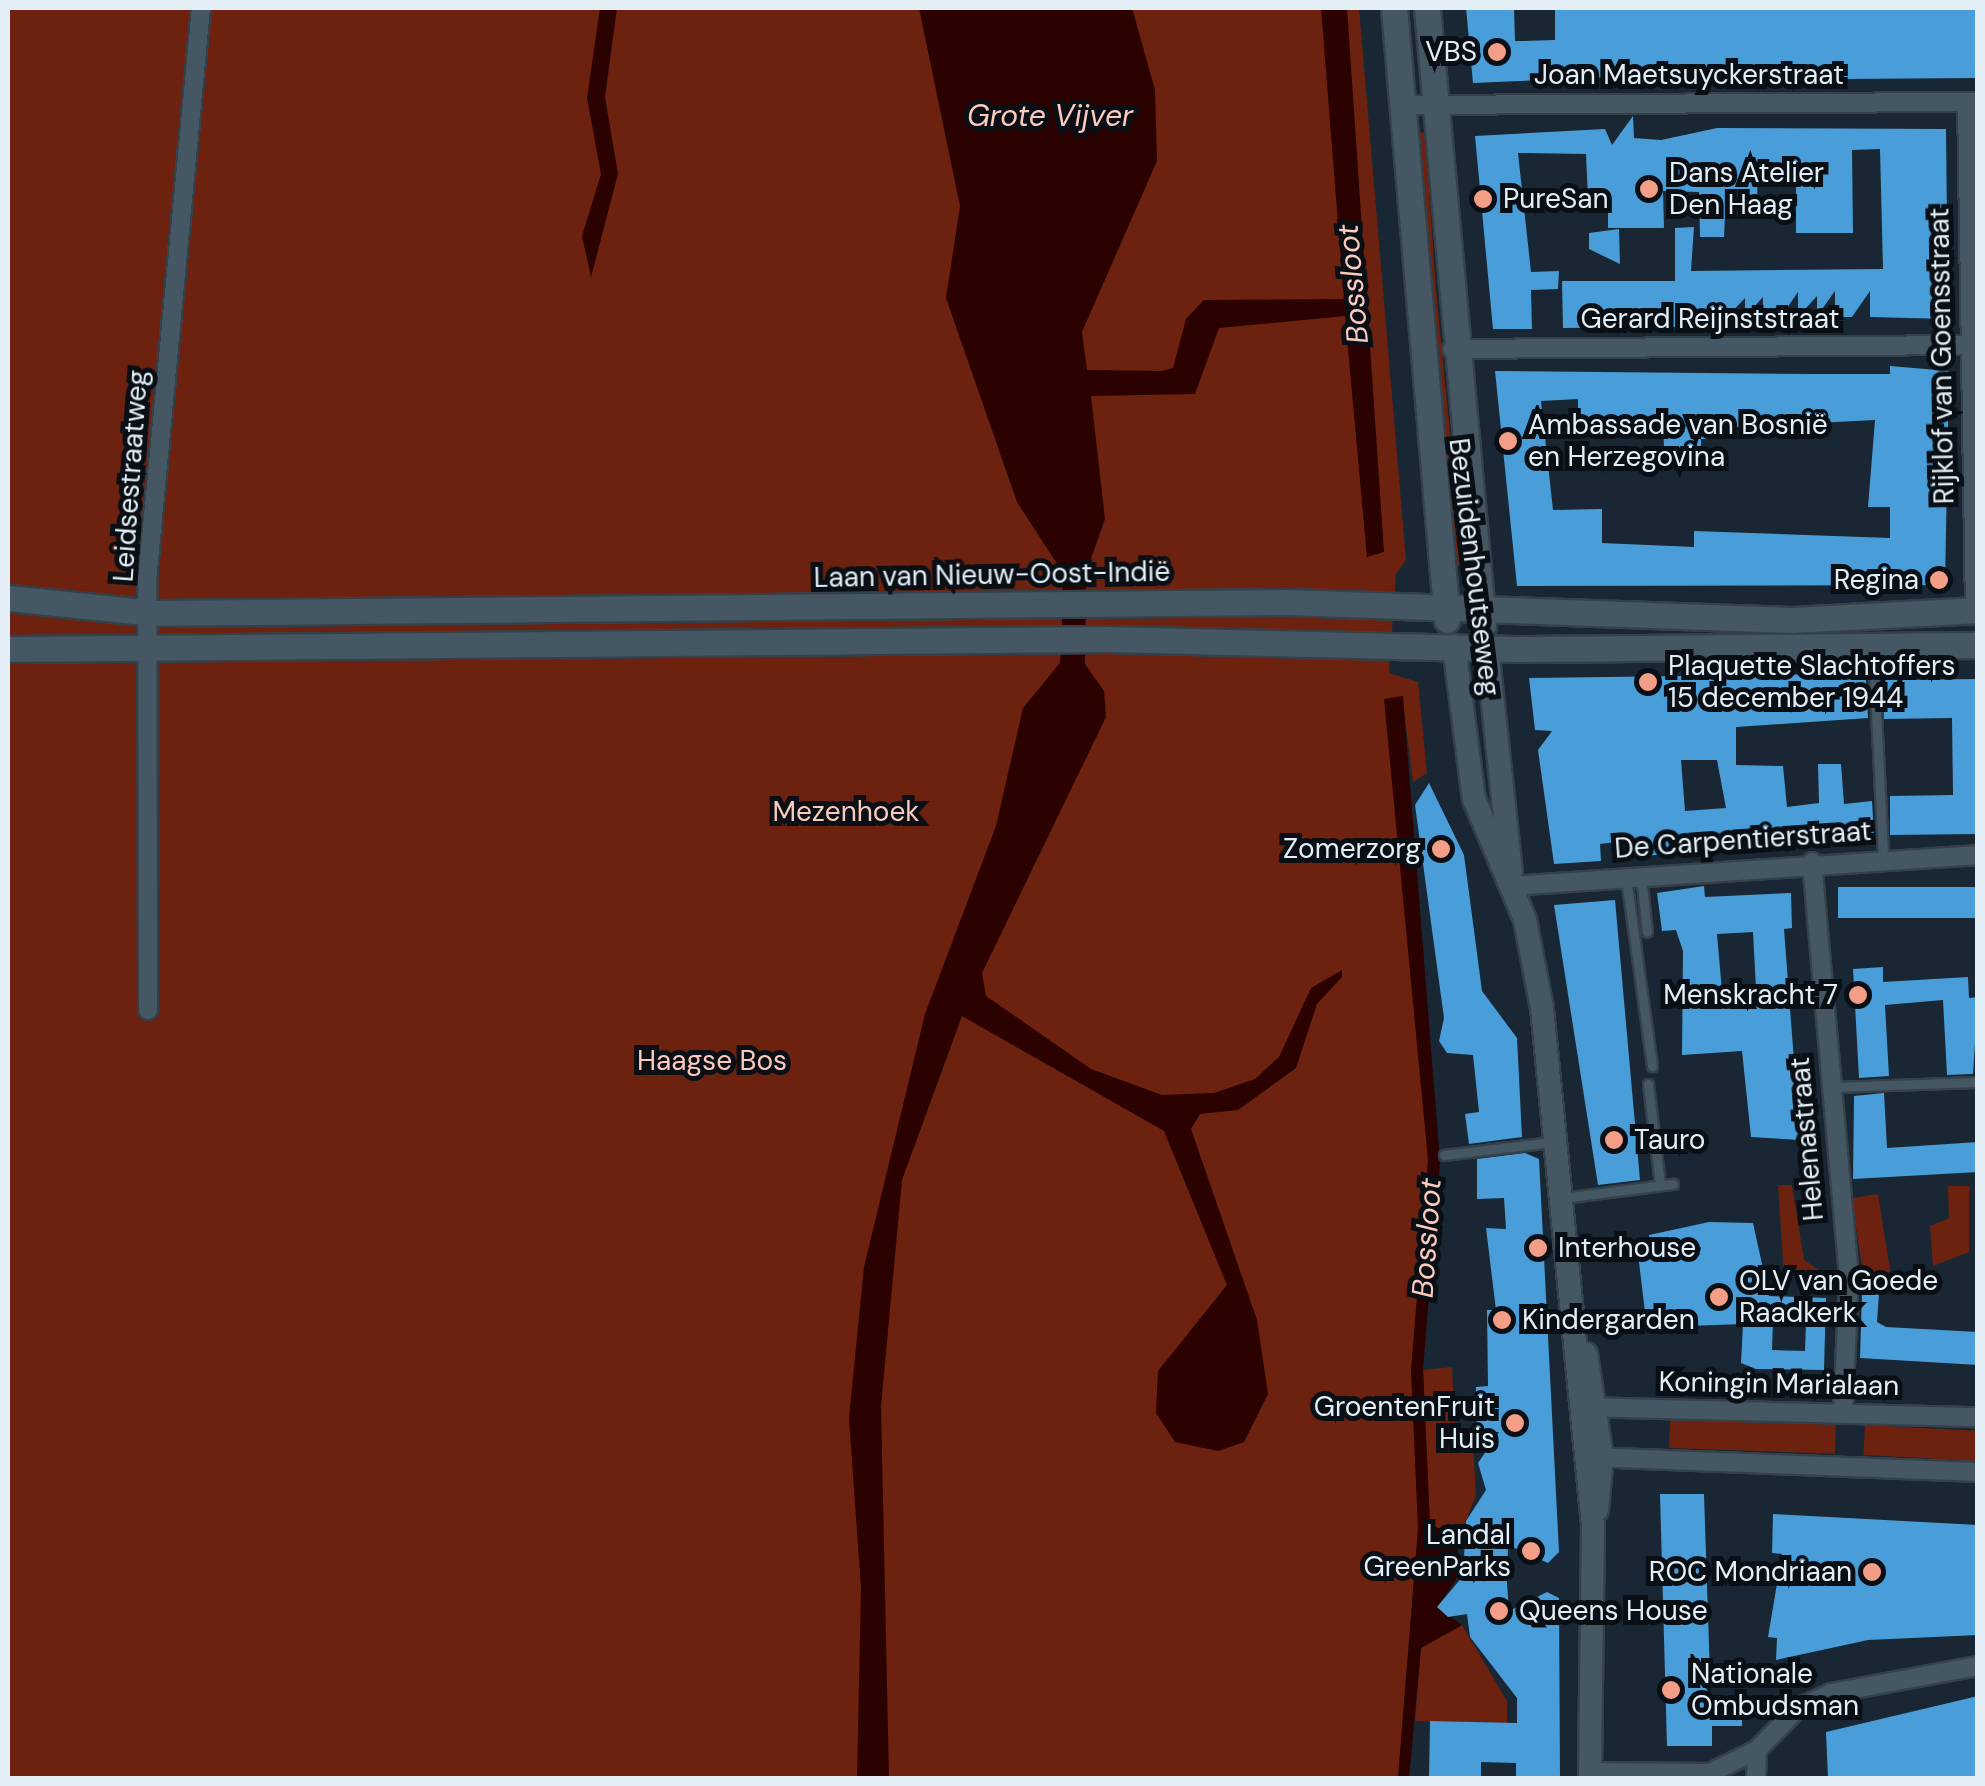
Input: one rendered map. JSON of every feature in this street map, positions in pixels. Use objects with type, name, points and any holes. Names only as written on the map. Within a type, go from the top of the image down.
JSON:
[{"type":"main road","name":"Bezuidenhoutseweg","points":[[1394,8],[1443,608],[1454,646]]},
{"type":"main road","name":"Bezuidenhoutseweg","points":[[1427,8],[1452,349],[1487,648]]},
{"type":"main road","name":"Laan van Nieuw-Oost-Indië","points":[[8,598],[153,613],[1108,604],[1443,608],[1792,620],[1976,610]]},
{"type":"main road","points":[[8,648],[1108,639],[1487,648],[1978,645]]},
{"type":"street","name":"Leidsestraatweg","points":[[148,1010],[153,613],[148,582],[201,8]]},
{"type":"street","name":"Joan Maetsuyckerstraat","points":[[1400,105],[1972,102]]},
{"type":"street","name":"Rijklof van Goensstraat","points":[[1972,102],[1968,345],[1976,610]]},
{"type":"street","name":"Gerard Reijnststraat","points":[[1452,349],[1968,345]]},
{"type":"street","name":"Bezuidenhoutseweg","points":[[1454,646],[1474,799],[1512,886],[1535,958],[1593,1457],[1590,1775]]},
{"type":"street","name":"Bezuidenhoutseweg","points":[[1487,648],[1512,886]]},
{"type":"street","name":"De Carpentierstraat","points":[[1512,886],[1812,862],[1978,856]]},
{"type":"street","name":"Helenastraat","points":[[1812,862],[1848,1276],[1843,1411]]},
{"type":"street","name":"Koningin Marialaan","points":[[1588,1407],[1978,1417]]},
{"type":"street","points":[[1593,1457],[1978,1472]]},
{"type":"street","points":[[1590,1775],[1712,1776],[1758,1750],[1797,1710],[1832,1693],[1978,1666]]},
{"type":"street","points":[[1756,1778],[1758,1750]]},
{"type":"lane","points":[[1873,647],[1883,858]]},
{"type":"lane","points":[[1634,875],[1647,932]]},
{"type":"lane","points":[[1634,875],[1652,1066]]},
{"type":"lane","points":[[1829,1087],[1978,1082]]},
{"type":"lane","points":[[1648,1084],[1660,1185]]},
{"type":"lane","points":[[1444,1155],[1543,1143]]},
{"type":"lane","points":[[1563,1198],[1673,1184]]},
{"type":"green space","name":"Haagse Bos","points":[[8,8],[1359,8],[1406,560],[1396,574],[1389,673],[1418,682],[1427,773],[1413,782],[1402,696],[1428,1160],[1418,1529],[1398,1778],[8,1778]]},
{"type":"green space","points":[[1425,132],[1463,566],[1449,564],[1412,133]]},
{"type":"green space","points":[[1778,1185],[1792,1185],[1804,1260],[1831,1278],[1784,1277]]},
{"type":"green space","points":[[1948,1186],[1969,1186],[1969,1252],[1933,1266],[1930,1226],[1949,1218]]},
{"type":"green space","points":[[1878,1194],[1890,1272],[1864,1276],[1851,1198]]},
{"type":"green space","points":[[1452,1367],[1456,1446],[1473,1445],[1476,1495],[1459,1538],[1430,1525],[1423,1370]]},
{"type":"green space","points":[[1670,1419],[1836,1425],[1835,1454],[1669,1448]]},
{"type":"green space","points":[[1865,1425],[1977,1431],[1975,1461],[1863,1455]]},
{"type":"green space","points":[[1462,1625],[1507,1701],[1507,1723],[1415,1721],[1421,1648]]},
{"type":"water","points":[[600,8],[617,8],[605,97],[618,174],[591,277],[582,236],[601,174],[587,98]]},
{"type":"water","name":"Grote Vijver","points":[[919,8],[1132,8],[1155,90],[1157,161],[1082,332],[1087,370],[1162,371],[1173,368],[1186,319],[1204,300],[1344,299],[1321,8],[1347,8],[1384,552],[1367,557],[1345,316],[1219,328],[1195,394],[1091,396],[1105,519],[1086,573],[1085,664],[1104,691],[1106,717],[982,973],[986,996],[1091,1069],[1162,1095],[1214,1093],[1255,1079],[1279,1057],[1311,988],[1342,970],[1342,977],[1317,1004],[1296,1068],[1238,1110],[1200,1114],[1191,1129],[1257,1320],[1268,1394],[1244,1442],[1218,1451],[1175,1442],[1156,1413],[1158,1371],[1227,1285],[1164,1131],[962,1016],[902,1180],[881,1406],[889,1778],[857,1778],[861,1588],[849,1418],[864,1267],[925,1014],[996,826],[1023,708],[1060,663],[1062,628],[1063,573],[1017,502],[946,298],[960,206]]},
{"type":"water","name":"Bossloot","points":[[1403,696],[1440,1162],[1423,1369],[1430,1524],[1459,1538],[1456,1580],[1437,1607],[1462,1625],[1421,1648],[1409,1778],[1398,1778],[1418,1529],[1411,1370],[1428,1160],[1384,699]]},
{"type":"building","points":[[1466,8],[1514,8],[1515,41],[1555,40],[1555,8],[1978,10],[1978,78],[1844,79],[1844,69],[1797,69],[1473,83]]},
{"type":"building","points":[[1633,116],[1634,138],[1661,140],[1717,128],[1946,129],[1948,319],[1870,317],[1870,291],[1852,317],[1835,317],[1835,291],[1817,316],[1817,296],[1798,317],[1798,292],[1780,318],[1763,318],[1763,297],[1745,317],[1745,298],[1726,318],[1681,327],[1563,328],[1562,281],[1675,281],[1675,228],[1694,227],[1691,271],[1883,269],[1880,149],[1852,150],[1853,233],[1796,233],[1796,179],[1757,180],[1758,216],[1725,217],[1724,237],[1700,237],[1699,192],[1663,191],[1664,228],[1608,228],[1608,200],[1588,200],[1586,154],[1518,153],[1531,272],[1559,271],[1558,289],[1531,290],[1532,329],[1493,329],[1475,136],[1605,129],[1612,145]]},
{"type":"building","points":[[1619,229],[1620,264],[1589,249],[1589,233]]},
{"type":"building","points":[[1890,366],[1949,371],[1945,585],[1517,586],[1495,371],[1890,374]],"holes":[[[1578,399],[1578,423],[1663,415],[1664,450],[1701,450],[1701,439],[1719,439],[1719,428],[1875,420],[1868,507],[1890,507],[1890,538],[1694,531],[1694,547],[1602,543],[1602,509],[1553,510],[1541,401]]]},
{"type":"building","points":[[1832,674],[1866,680],[1868,718],[1736,727],[1736,765],[1783,766],[1787,807],[1819,803],[1818,764],[1841,764],[1844,804],[1872,801],[1874,835],[1633,857],[1632,840],[1600,844],[1601,861],[1554,864],[1538,750],[1552,731],[1535,730],[1529,678]],"holes":[[[1681,760],[1717,760],[1726,808],[1685,811]]]},
{"type":"building","points":[[1978,679],[1978,834],[1890,835],[1890,796],[1953,795],[1952,718],[1884,719],[1883,680]]},
{"type":"building","points":[[1429,783],[1464,855],[1482,991],[1517,1038],[1522,1137],[1469,1144],[1465,1114],[1479,1112],[1473,1055],[1447,1053],[1439,1041],[1444,1018],[1415,805]]},
{"type":"building","points":[[1704,886],[1705,897],[1791,893],[1792,928],[1784,929],[1800,1140],[1751,1137],[1742,1051],[1682,1055],[1683,951],[1676,930],[1662,931],[1657,893]],"holes":[[[1753,932],[1756,989],[1722,991],[1717,934]]]},
{"type":"building","points":[[1838,887],[1978,887],[1978,918],[1838,918]]},
{"type":"building","points":[[1615,900],[1640,1180],[1598,1185],[1554,905]]},
{"type":"building","points":[[1883,967],[1883,982],[1968,977],[1969,998],[1978,997],[1973,1074],[1947,1075],[1943,1000],[1885,1005],[1889,1076],[1859,1078],[1853,969]]},
{"type":"building","points":[[1884,1093],[1887,1148],[1978,1142],[1978,1172],[1853,1179],[1854,1096]]},
{"type":"building","points":[[1525,1153],[1539,1159],[1559,1552],[1548,1563],[1508,1545],[1507,1583],[1509,1611],[1547,1592],[1559,1598],[1560,1778],[1516,1778],[1516,1763],[1481,1762],[1481,1778],[1429,1778],[1430,1721],[1517,1723],[1517,1698],[1470,1637],[1467,1614],[1448,1617],[1437,1607],[1463,1576],[1466,1521],[1486,1490],[1478,1463],[1499,1432],[1477,1433],[1476,1387],[1488,1386],[1487,1310],[1496,1310],[1486,1228],[1506,1229],[1504,1198],[1477,1199],[1477,1159]]},
{"type":"building","name":"OLV van Goede Raadkerk","points":[[1709,1222],[1753,1223],[1769,1296],[1826,1298],[1824,1370],[1756,1369],[1741,1363],[1743,1324],[1660,1327],[1658,1310],[1645,1312],[1638,1254],[1651,1252],[1649,1235]],"holes":[[[1773,1321],[1806,1322],[1805,1351],[1772,1350]]]},
{"type":"building","points":[[1862,1293],[1879,1293],[1877,1322],[1886,1327],[1978,1332],[1978,1365],[1860,1358]]},
{"type":"building","points":[[1660,1494],[1704,1494],[1711,1706],[1742,1706],[1742,1726],[1712,1726],[1712,1746],[1667,1746]]},
{"type":"building","name":"ROC Mondriaan","points":[[1773,1514],[1978,1525],[1978,1635],[1868,1640],[1776,1660],[1777,1638],[1768,1637],[1782,1554],[1772,1553]]},
{"type":"building","points":[[1978,1696],[1978,1777],[1828,1778],[1826,1732]]},
{"type":"place","name":"VBS","points":[[1497,52]]},
{"type":"place","name":"Dans Atelier Den Haag","points":[[1649,189]]},
{"type":"place","name":"PureSan","points":[[1483,199]]},
{"type":"place","name":"Ambassade van Bosnië en Herzegovina","points":[[1508,441]]},
{"type":"place","name":"Regina","points":[[1939,580]]},
{"type":"place","name":"Plaquette Slachtoffers 15 december 1944","points":[[1648,682]]},
{"type":"place","name":"Zomerzorg","points":[[1441,849]]},
{"type":"place","name":"Menskracht 7","points":[[1858,995]]},
{"type":"place","name":"Tauro","points":[[1614,1140]]},
{"type":"place","name":"Interhouse","points":[[1538,1248]]},
{"type":"place","name":"OLV van Goede Raadkerk","points":[[1719,1297]]},
{"type":"place","name":"Kindergarden","points":[[1502,1320]]},
{"type":"place","name":"GroentenFruit Huis","points":[[1515,1423]]},
{"type":"place","name":"Landal GreenParks","points":[[1531,1551]]},
{"type":"place","name":"ROC Mondriaan","points":[[1872,1572]]},
{"type":"place","name":"Queens House","points":[[1499,1611]]},
{"type":"place","name":"Nationale Ombudsman","points":[[1671,1690]]},
{"type":"park label","name":"Mezenhoek","points":[[846,812]]}]
